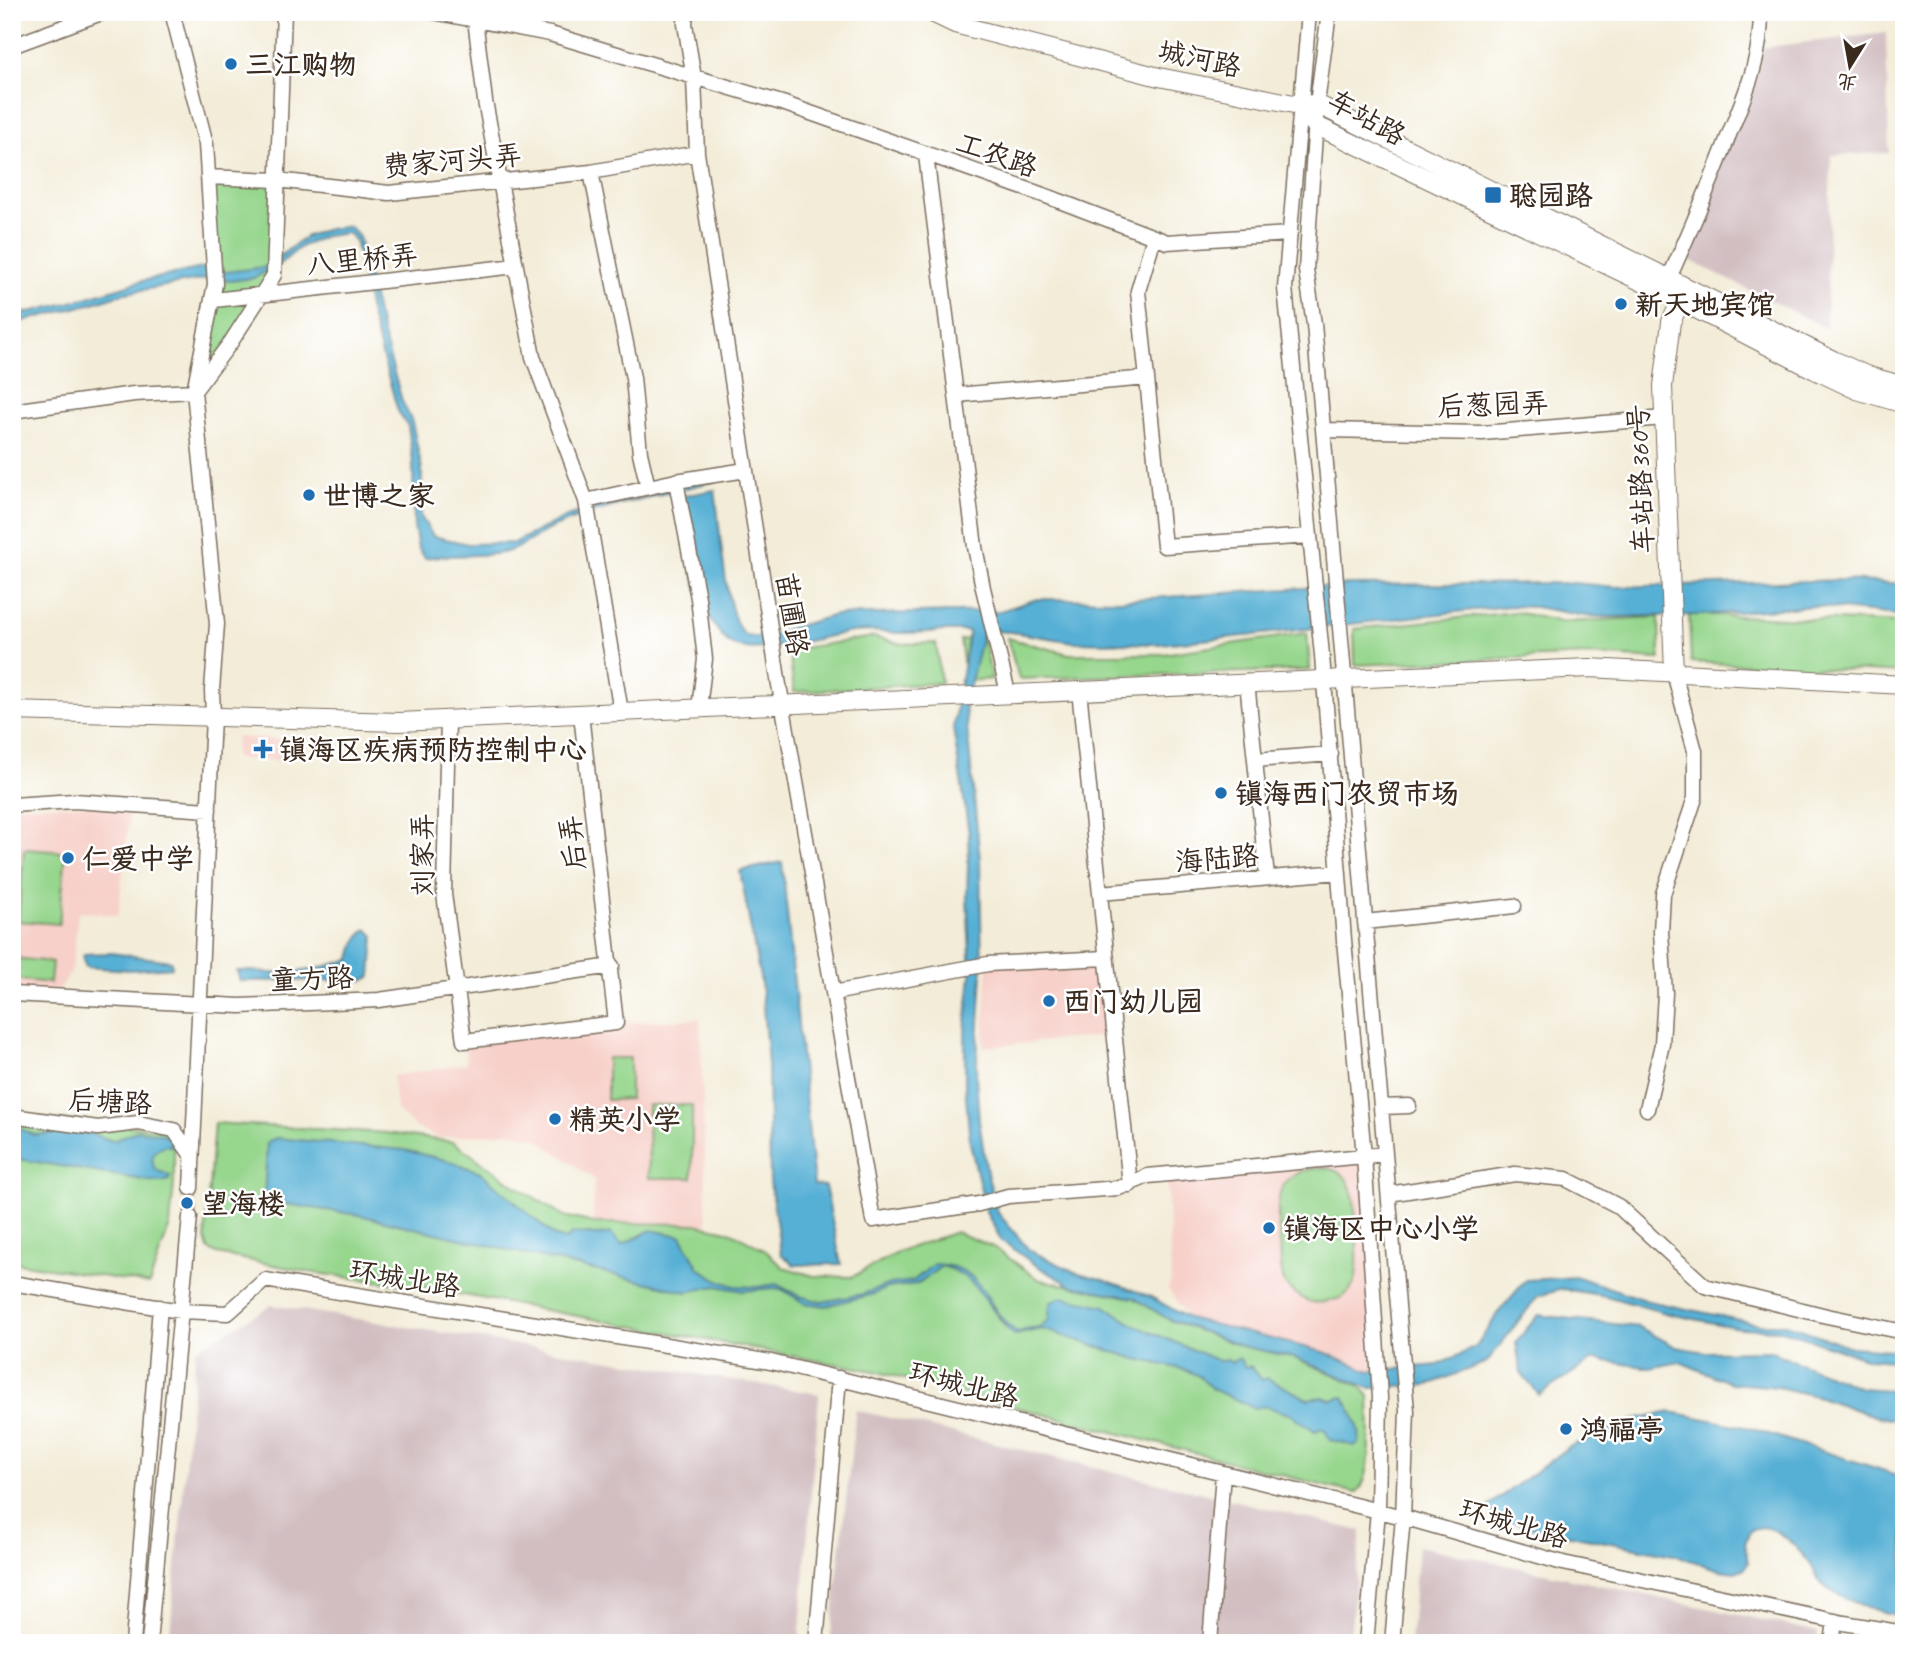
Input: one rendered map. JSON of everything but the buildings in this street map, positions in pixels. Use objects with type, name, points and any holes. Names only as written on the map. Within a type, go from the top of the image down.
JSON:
[{"type":"main road","name":"城河路","points":[[930,12],[955,24],[1159,77],[1308,104]]},
{"type":"main road","name":"车站路","points":[[1308,104],[1315,125],[1666,284]]},
{"type":"main road","name":"车站路","points":[[1308,104],[1666,284],[1857,390],[1904,404]]},
{"type":"main road","name":"车站路","points":[[1684,294],[1868,376],[1904,386]]},
{"type":"main road","name":"车站路360号","points":[[1674,673],[1663,386],[1671,322],[1684,294]]},
{"type":"main road","points":[[12,711],[399,722],[1589,668],[1904,685]]},
{"type":"street","points":[[12,46],[104,12]]},
{"type":"street","points":[[172,12],[206,144],[215,284],[214,300],[194,391],[218,624],[212,690],[213,717],[191,1188]]},
{"type":"street","points":[[194,391],[231,342],[274,275],[284,12]]},
{"type":"street","name":"工农路","points":[[433,12],[532,30],[785,104],[1167,242],[1289,234]]},
{"type":"street","points":[[532,30],[534,12]]},
{"type":"street","name":"苗圃路","points":[[686,12],[685,24],[694,78],[697,152],[746,470],[783,705],[873,1220],[979,1204],[1009,1196],[1130,1185]]},
{"type":"street","points":[[1308,104],[1309,12]]},
{"type":"street","points":[[1329,12],[1308,104],[1289,234],[1285,288],[1331,754],[1364,1156],[1380,1397],[1378,1511],[1366,1643]]},
{"type":"street","points":[[1666,284],[1708,191],[1757,63],[1761,12]]},
{"type":"street","points":[[475,19],[485,101],[533,357],[586,501],[621,712]]},
{"type":"street","points":[[1315,125],[1306,270],[1314,324],[1407,1411],[1403,1517],[1392,1643]]},
{"type":"street","name":"费家河头弄","points":[[208,177],[277,180],[389,193],[591,172],[697,152]]},
{"type":"street","points":[[926,155],[975,547],[1008,693]]},
{"type":"street","points":[[591,172],[633,378],[640,453],[648,487]]},
{"type":"street","points":[[1154,237],[1138,291],[1164,546],[1310,536]]},
{"type":"street","name":"八里桥弄","points":[[214,300],[516,266]]},
{"type":"street","points":[[957,395],[1147,378]]},
{"type":"street","points":[[12,411],[134,394],[194,391]]},
{"type":"street","name":"后葱园弄","points":[[1323,430],[1482,433],[1664,418]]},
{"type":"street","points":[[586,501],[676,481],[746,470]]},
{"type":"street","points":[[676,481],[698,598],[705,659],[699,708]]},
{"type":"street","points":[[1647,1109],[1662,1044],[1665,993],[1661,932],[1663,894],[1695,798],[1695,751],[1674,673]]},
{"type":"street","points":[[1247,682],[1267,878]]},
{"type":"street","points":[[1079,690],[1130,1185],[1148,1177],[1385,1154]]},
{"type":"street","name":"后弄","points":[[456,989],[464,1041],[617,1023],[581,713]]},
{"type":"street","name":"刘家弄","points":[[448,720],[444,894],[456,989]]},
{"type":"street","points":[[1255,760],[1331,754]]},
{"type":"street","points":[[12,805],[74,801],[209,810]]},
{"type":"street","name":"海陆路","points":[[1100,893],[1339,872]]},
{"type":"street","points":[[1365,922],[1514,906]]},
{"type":"street","points":[[833,993],[988,964],[1106,958]]},
{"type":"street","name":"童方路","points":[[12,994],[240,1006],[379,1000],[612,966]]},
{"type":"street","points":[[1382,1107],[1409,1106]]},
{"type":"street","name":"后塘路","points":[[12,1116],[98,1128],[138,1123],[174,1130],[192,1156]]},
{"type":"street","points":[[1389,1194],[1515,1174],[1566,1179],[1618,1206],[1705,1286],[1904,1332]]},
{"type":"street","points":[[149,1643],[190,1217]]},
{"type":"street","name":"环城北路","points":[[12,1283],[180,1311],[228,1313],[265,1280],[771,1362],[1403,1517],[1563,1563],[1835,1621],[1904,1633]]},
{"type":"street","points":[[132,1643],[160,1307]]},
{"type":"street","points":[[816,1643],[839,1378]]},
{"type":"street","points":[[1210,1643],[1223,1473]]},
{"type":"street","points":[[1832,1643],[1835,1621]]},
{"type":"shaded area","points":[[1886,33],[1889,153],[1831,155],[1826,328],[1679,255],[1759,48]]},
{"type":"shaded area","name":"镇海区疾病预防控制中心","points":[[236,737],[292,740],[291,761],[235,758]]},
{"type":"shaded area","name":"仁爱中学","points":[[12,805],[130,805],[118,916],[78,911],[72,970],[56,996],[12,994]]},
{"type":"shaded area","name":"西门幼儿园","points":[[1106,958],[1114,1035],[983,1047],[988,964]]},
{"type":"shaded area","name":"精英小学","points":[[700,1019],[707,1226],[593,1223],[594,1179],[538,1139],[511,1132],[439,1138],[417,1128],[396,1110],[393,1076],[467,1064],[464,1041],[616,1023]]},
{"type":"shaded area","name":"镇海区中心小学","points":[[1364,1156],[1378,1369],[1369,1371],[1324,1352],[1188,1318],[1168,1289],[1171,1280],[1167,1175]]},
{"type":"shaded area","points":[[272,1305],[819,1394],[799,1643],[169,1643],[196,1349]]},
{"type":"shaded area","points":[[856,1410],[1361,1531],[1349,1643],[830,1643]]},
{"type":"shaded area","points":[[1418,1546],[1818,1632],[1817,1643],[1410,1643]]},
{"type":"green space","points":[[208,177],[277,180],[274,275],[194,391],[214,300]]},
{"type":"green space","points":[[1515,612],[1563,622],[1659,617],[1660,659],[1588,655],[1355,665],[1354,629]]},
{"type":"green space","points":[[1689,614],[1904,623],[1904,673],[1691,662]]},
{"type":"green space","points":[[1307,633],[1310,670],[1019,679],[1007,638],[1069,654],[1163,654]]},
{"type":"green space","points":[[873,637],[902,644],[936,643],[941,683],[794,692],[789,650]]},
{"type":"green space","points":[[983,637],[992,679],[966,681],[960,640]]},
{"type":"green space","points":[[24,849],[66,852],[59,924],[18,921]]},
{"type":"green space","points":[[12,958],[52,962],[50,983],[12,979]]},
{"type":"green space","points":[[607,1058],[630,1058],[630,1099],[607,1100]]},
{"type":"green space","points":[[648,1105],[692,1105],[692,1178],[649,1178]]},
{"type":"green space","points":[[12,1116],[174,1130],[174,1183],[170,1225],[149,1284],[12,1262]]},
{"type":"green space","points":[[214,1123],[387,1133],[453,1142],[564,1216],[593,1223],[696,1224],[732,1232],[766,1251],[783,1267],[814,1276],[852,1277],[900,1251],[956,1232],[993,1247],[1040,1280],[1134,1298],[1168,1319],[1241,1346],[1293,1357],[1360,1386],[1369,1396],[1370,1447],[1363,1484],[1357,1493],[1333,1488],[874,1371],[426,1288],[309,1272],[217,1254],[208,1249],[205,1239]]},
{"type":"green space","points":[[1324,1167],[1342,1175],[1351,1189],[1355,1207],[1357,1264],[1354,1284],[1349,1292],[1341,1298],[1315,1302],[1296,1294],[1284,1281],[1278,1202],[1286,1182],[1294,1175]]},
{"type":"water","points":[[349,226],[359,237],[377,314],[402,401],[412,422],[422,469],[421,517],[433,536],[468,544],[514,543],[567,516],[644,497],[720,470],[716,481],[592,513],[554,527],[506,552],[425,558],[418,548],[414,527],[413,462],[408,426],[398,411],[371,316],[355,240],[348,233],[325,236],[302,246],[281,263],[254,278],[230,281],[205,279],[125,293],[12,324],[12,316],[72,302],[138,282],[206,267],[226,272],[265,267],[307,236]]},
{"type":"water","points":[[715,490],[732,610],[737,625],[744,634],[754,637],[772,635],[835,615],[1000,611],[1037,599],[1120,600],[1348,585],[1573,583],[1615,587],[1845,580],[1904,584],[1904,616],[1814,606],[1701,615],[1609,617],[1509,606],[1158,644],[1074,642],[1011,632],[983,631],[965,706],[980,859],[982,973],[976,1077],[979,1120],[987,1173],[998,1213],[1029,1250],[1075,1272],[1149,1296],[1188,1318],[1324,1352],[1369,1371],[1438,1365],[1476,1347],[1501,1309],[1526,1280],[1578,1277],[1648,1301],[1759,1324],[1786,1324],[1851,1347],[1904,1351],[1904,1362],[1868,1359],[1782,1330],[1739,1328],[1669,1314],[1606,1296],[1563,1289],[1538,1296],[1487,1362],[1428,1385],[1369,1388],[1293,1357],[1241,1346],[1168,1319],[1134,1298],[1072,1286],[1037,1266],[1001,1240],[986,1212],[970,1143],[965,1085],[965,1031],[971,976],[967,896],[969,833],[953,728],[969,631],[858,631],[768,648],[737,646],[727,641],[715,626],[698,592],[681,496]]},
{"type":"water","points":[[782,862],[814,1185],[825,1186],[841,1264],[794,1265],[781,1254],[770,1182],[768,1064],[761,983],[740,871]]},
{"type":"water","points":[[367,929],[374,936],[371,977],[364,980],[240,981],[237,971],[301,972],[351,959],[354,946]]},
{"type":"water","points":[[111,953],[171,961],[172,967],[130,970],[86,967],[83,960],[84,954]]},
{"type":"water","points":[[12,1125],[34,1135],[71,1132],[92,1134],[113,1141],[138,1130],[168,1135],[172,1146],[158,1149],[153,1155],[153,1164],[155,1169],[170,1176],[169,1180],[149,1181],[12,1158]]},
{"type":"water","points":[[276,1138],[405,1150],[449,1161],[480,1172],[556,1237],[567,1240],[570,1235],[581,1233],[610,1233],[622,1245],[651,1230],[681,1236],[699,1268],[720,1281],[735,1286],[776,1284],[799,1296],[822,1302],[863,1294],[890,1284],[913,1281],[934,1264],[952,1266],[975,1280],[997,1312],[1017,1332],[1040,1327],[1049,1319],[1050,1303],[1061,1297],[1105,1306],[1134,1325],[1219,1361],[1229,1360],[1231,1363],[1239,1358],[1245,1367],[1251,1366],[1262,1380],[1267,1378],[1308,1399],[1323,1397],[1331,1400],[1344,1397],[1357,1425],[1359,1443],[1355,1446],[1330,1440],[1322,1428],[1315,1431],[1292,1415],[1264,1406],[1254,1408],[1212,1389],[1199,1376],[1186,1370],[1133,1358],[1042,1329],[1015,1335],[1009,1331],[974,1285],[960,1274],[942,1266],[917,1284],[888,1288],[825,1306],[804,1303],[783,1290],[774,1288],[743,1291],[716,1286],[687,1292],[359,1215],[264,1201],[267,1142]]},
{"type":"water","points":[[1538,1315],[1639,1327],[1676,1347],[1706,1352],[1770,1351],[1861,1388],[1904,1391],[1904,1422],[1874,1416],[1816,1396],[1778,1387],[1731,1383],[1680,1362],[1650,1368],[1594,1359],[1539,1395],[1521,1373],[1516,1342]]},
{"type":"water","points":[[1671,1412],[1750,1428],[1904,1477],[1904,1615],[1861,1605],[1838,1595],[1820,1582],[1811,1565],[1792,1543],[1767,1528],[1750,1530],[1745,1544],[1748,1563],[1735,1572],[1719,1570],[1678,1556],[1534,1528],[1510,1521],[1488,1508],[1569,1447],[1639,1418]]},
{"type":"tunnel","points":[[190,1217],[191,1188]]},
{"type":"place","name":"三江购物","points":[[231,64]]},
{"type":"place","name":"聪园路","points":[[1493,195]]},
{"type":"place","name":"新天地宾馆","points":[[1621,304]]},
{"type":"place","name":"世博之家","points":[[309,495]]},
{"type":"place","name":"镇海区疾病预防控制中心","points":[[263,749]]},
{"type":"place","name":"镇海西门农贸市场","points":[[1221,793]]},
{"type":"place","name":"仁爱中学","points":[[68,858]]},
{"type":"place","name":"西门幼儿园","points":[[1049,1001]]},
{"type":"place","name":"精英小学","points":[[555,1119]]},
{"type":"place","name":"望海楼","points":[[187,1203]]},
{"type":"place","name":"镇海区中心小学","points":[[1269,1228]]},
{"type":"place","name":"鸿福亭","points":[[1566,1429]]}]
